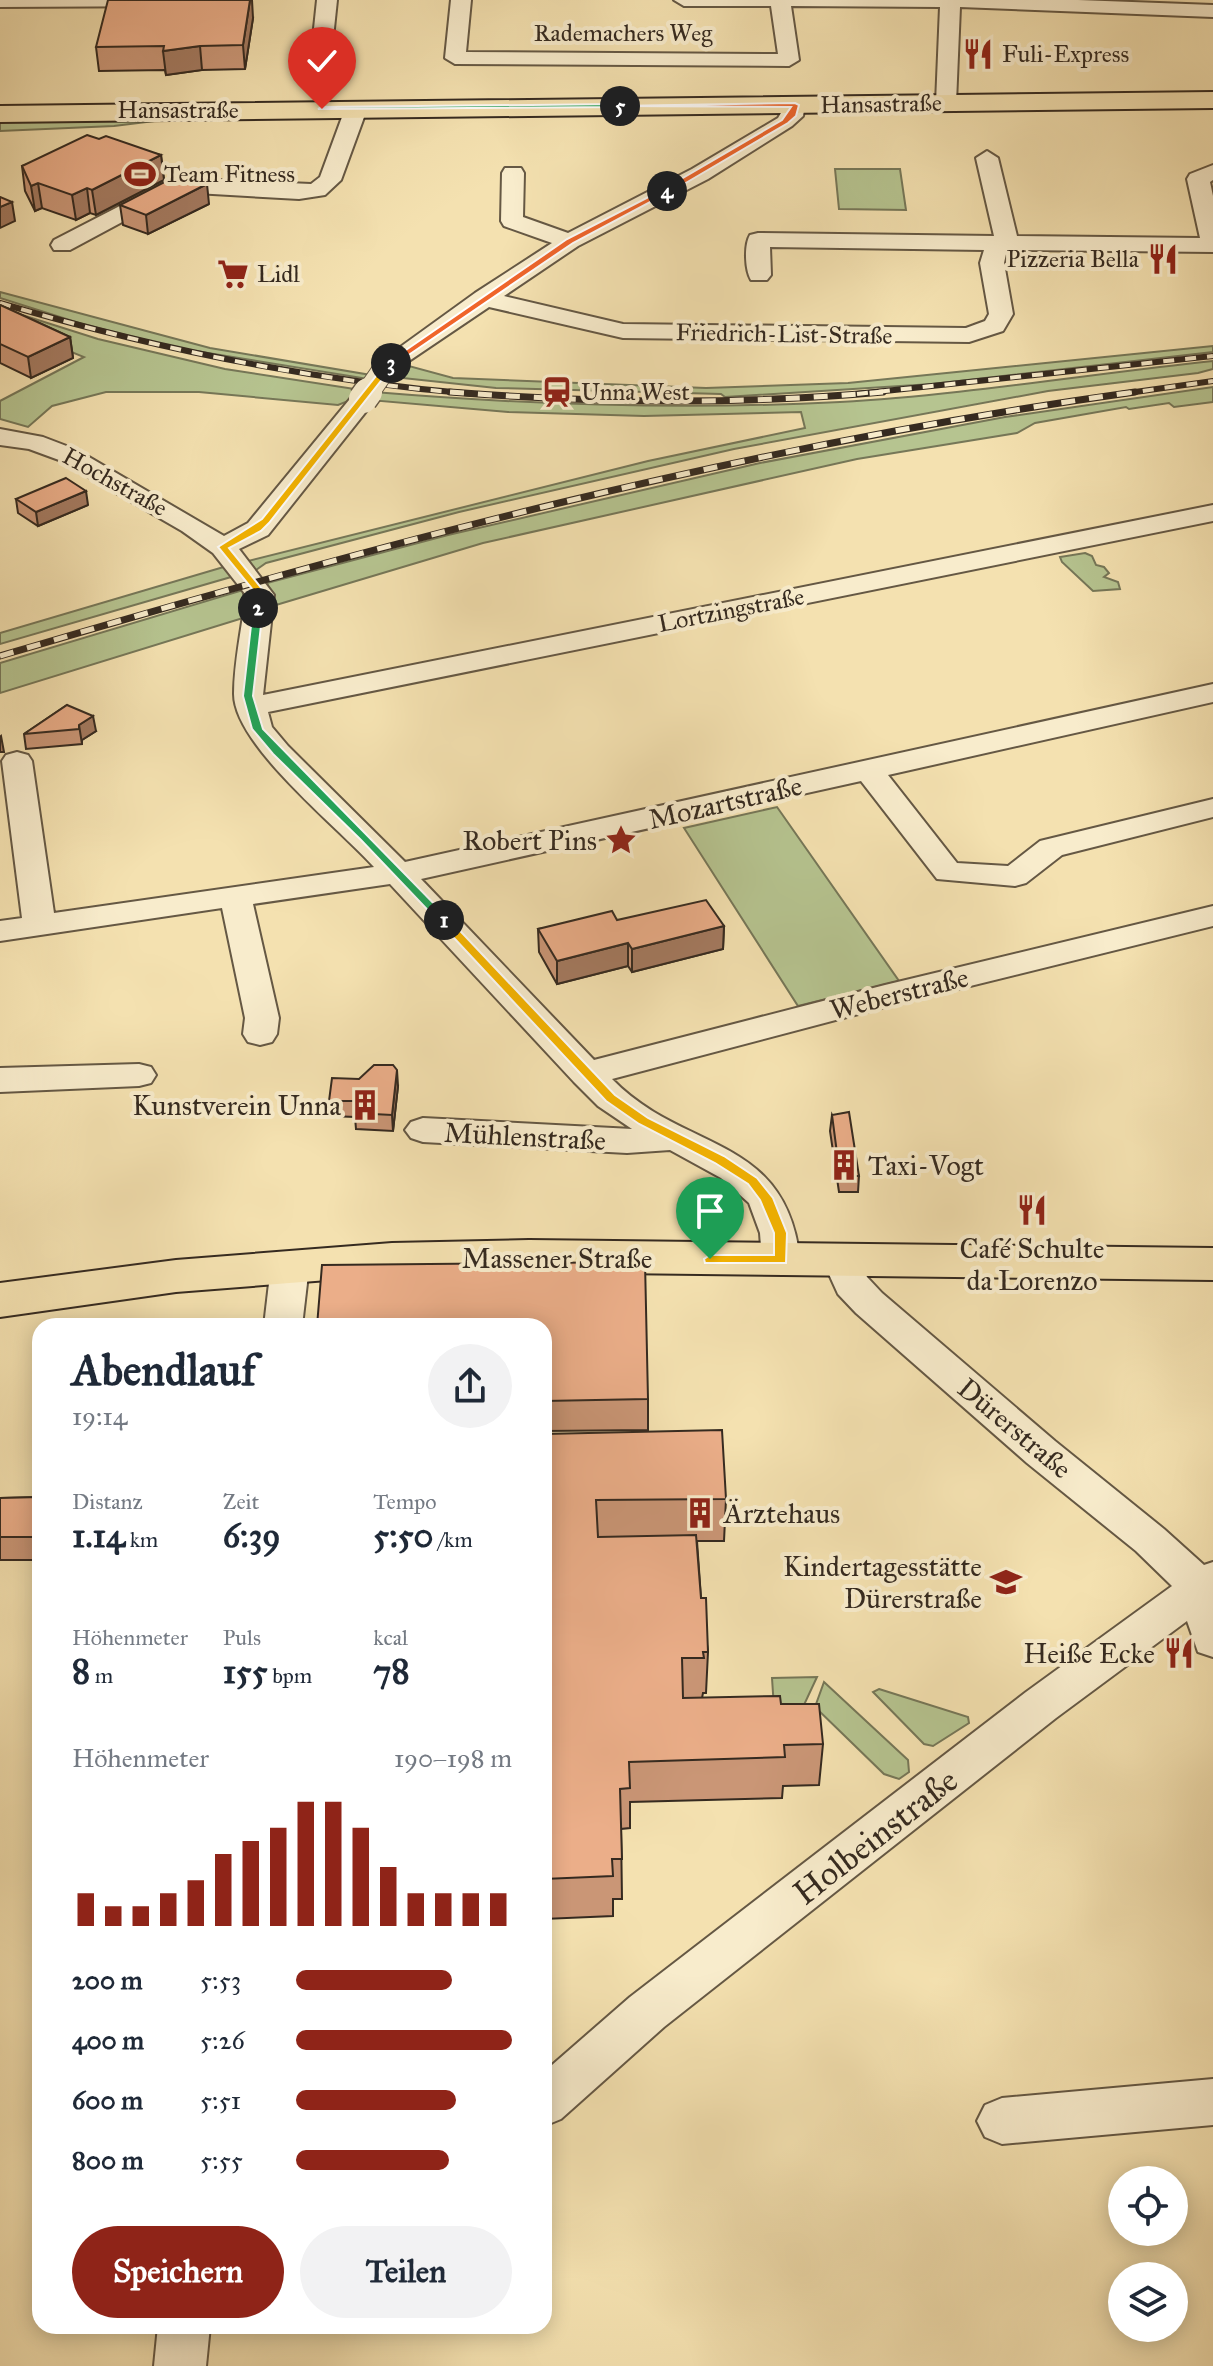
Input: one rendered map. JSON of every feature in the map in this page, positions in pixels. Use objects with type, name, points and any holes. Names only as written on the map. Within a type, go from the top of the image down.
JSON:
[{"type":"main road","name":"Hansastraße","points":[[0,114],[1213,100]]},
{"type":"main road","name":"Massener Straße","points":[[0,1300],[78,1287],[392,1259],[529,1256],[1213,1264]]},
{"type":"street","points":[[0,1],[185,0]]},
{"type":"street","points":[[321,57],[327,0]]},
{"type":"street","name":"Rademachers Weg","points":[[461,0],[455,58],[789,60],[780,0]]},
{"type":"street","points":[[684,0],[950,0],[1213,11]]},
{"type":"street","points":[[946,103],[950,0]]},
{"type":"street","points":[[249,707],[260,595],[223,547],[258,529],[385,368],[570,241],[700,174],[785,122],[792,116],[795,105]]},
{"type":"street","points":[[62,245],[174,185],[299,192],[317,190],[330,180],[356,109]]},
{"type":"street","points":[[987,158],[1007,243]]},
{"type":"street","points":[[759,275],[758,240],[1213,245],[1198,179],[1213,172]]},
{"type":"street","points":[[513,173],[512,221],[570,241]]},
{"type":"street","name":"Friedrich-List-Straße","points":[[483,298],[623,331],[969,335],[994,326],[1001,314],[992,263],[995,251],[1007,243]]},
{"type":"street","name":"Hochstraße","points":[[0,437],[34,442],[68,455],[191,525],[223,547]]},
{"type":"street","name":"Lortzingstraße","points":[[249,707],[1213,513]]},
{"type":"street","name":"Mozartstraße","points":[[0,931],[431,868],[1213,693]]},
{"type":"street","name":"Mühlenstraße","points":[[249,707],[266,741],[399,873],[610,1098],[674,1138],[720,1159],[753,1181],[776,1218],[781,1260]]},
{"type":"street","points":[[17,761],[39,925]]},
{"type":"street","points":[[868,770],[948,872],[1015,876],[1051,848],[1213,808]]},
{"type":"street","points":[[235,896],[262,1018],[260,1034]]},
{"type":"street","name":"Weberstraße","points":[[586,1074],[885,996],[1213,916]]},
{"type":"street","points":[[0,1080],[139,1075]]},
{"type":"street","name":"Mühlenstraße","points":[[423,1130],[627,1141],[674,1138]]},
{"type":"street","name":"Dürerstraße","points":[[842,1261],[851,1284],[869,1303],[1041,1452],[1207,1583]]},
{"type":"street","points":[[284,1318],[290,1266]]},
{"type":"street","points":[[1207,1583],[1213,1640]]},
{"type":"street","name":"Holbeinstraße","points":[[552,2096],[647,2012],[1041,1705],[1207,1583]]},
{"type":"street","points":[[1002,2121],[1213,2102]]},
{"type":"street","points":[[180,2366],[183,2334]]},
{"type":"green space","points":[[187,117],[114,126],[0,131],[0,120]]},
{"type":"green space","points":[[835,169],[900,169],[906,210],[839,209]]},
{"type":"green space","points":[[0,292],[210,348],[371,375],[368,379],[177,348],[82,324],[0,298]]},
{"type":"green space","points":[[0,308],[98,339],[225,369],[361,390],[356,398],[338,405],[199,392],[106,392],[52,406],[28,427],[0,419],[0,401],[84,357],[0,323]]},
{"type":"green space","points":[[1213,346],[1213,352],[932,384],[725,397],[721,394],[496,388],[384,376],[398,363],[453,378],[706,388],[848,383]]},
{"type":"green space","points":[[1213,361],[1213,369],[1198,373],[1048,391],[734,449],[459,512],[266,563],[256,570],[248,561],[648,461],[805,428],[801,412],[644,416],[508,412],[369,400],[374,392],[607,405],[723,406],[840,402]]},
{"type":"green space","points":[[1213,387],[1213,402],[1174,407],[1169,403],[1126,407],[1035,423],[1017,433],[857,459],[483,543],[276,605],[267,583],[448,535],[760,463],[1005,417]]},
{"type":"green space","points":[[1085,553],[1092,556],[1096,565],[1104,567],[1109,573],[1104,577],[1118,582],[1120,589],[1093,591],[1060,557]]},
{"type":"green space","points":[[227,566],[231,577],[0,644],[0,633]]},
{"type":"green space","points":[[243,590],[243,618],[0,693],[0,663]]},
{"type":"green space","points":[[777,807],[899,981],[798,1006],[684,828]]},
{"type":"green space","points":[[817,1677],[803,1707],[774,1708],[772,1678]]},
{"type":"green space","points":[[824,1682],[908,1760],[909,1772],[899,1779],[884,1774],[815,1707]]},
{"type":"green space","points":[[879,1689],[968,1717],[969,1723],[933,1746],[924,1744],[873,1692]]},
{"type":"building","points":[[108,0],[250,0],[243,45],[163,51],[164,46],[96,47]]},
{"type":"building","points":[[87,135],[99,139],[106,136],[161,155],[92,190],[87,188],[72,195],[38,183],[31,186],[22,166]]},
{"type":"building","points":[[176,176],[207,184],[146,215],[120,205]]},
{"type":"building","points":[[0,197],[12,202],[0,207]]},
{"type":"building","points":[[0,305],[70,337],[28,357],[0,344]]},
{"type":"building","points":[[66,478],[86,491],[36,512],[16,499]]},
{"type":"building","points":[[67,705],[93,716],[79,725],[79,729],[24,734]]},
{"type":"building","points":[[706,900],[724,926],[632,949],[628,943],[557,961],[538,929],[612,911],[617,920]]},
{"type":"building","points":[[374,1065],[393,1065],[397,1070],[392,1115],[354,1113],[355,1101],[329,1101],[332,1078],[359,1079]]},
{"type":"building","points":[[849,1112],[859,1176],[840,1176],[832,1115]]},
{"type":"building","points":[[645,1262],[648,1399],[552,1401],[552,1318],[318,1318],[322,1265]]},
{"type":"building","points":[[722,1430],[726,1499],[596,1500],[598,1537],[696,1535],[701,1598],[706,1598],[708,1652],[703,1652],[704,1658],[682,1658],[683,1698],[780,1696],[781,1704],[819,1704],[823,1744],[784,1745],[785,1757],[629,1762],[630,1788],[620,1789],[622,1859],[612,1859],[613,1876],[552,1879],[552,1434]]},
{"type":"building","points":[[32,1497],[32,1537],[0,1537],[0,1498]]},
{"type":"railway","points":[[0,303],[117,335],[235,361],[354,381],[459,392]]},
{"type":"railway","points":[[859,394],[1213,356]]},
{"type":"railway","points":[[1133,392],[1213,381]]},
{"type":"railway","points":[[450,392],[459,392]]},
{"type":"railway","points":[[459,392],[666,401],[859,394]]},
{"type":"railway","points":[[459,392],[474,394]]},
{"type":"railway","points":[[859,394],[883,392]]},
{"type":"railway","points":[[0,656],[281,575],[562,502],[846,440],[1133,392]]},
{"type":"railway","points":[[1121,394],[1133,392]]},
{"type":"place","name":"Fuli-Express","points":[[978,54]]},
{"type":"place","name":"Team Fitness","points":[[140,174]]},
{"type":"place","name":"Pizzeria Bella","points":[[1163,259]]},
{"type":"place","name":"Lidl","points":[[233,274]]},
{"type":"place","name":"Unna West","points":[[557,392]]},
{"type":"place","name":"Robert Pins","points":[[621,840]]},
{"type":"place","name":"Kunstverein Unna","points":[[365,1105]]},
{"type":"place","name":"Taxi-Vogt","points":[[844,1165]]},
{"type":"place","name":"Café Schulte da Lorenzo","points":[[1032,1210]]},
{"type":"place","name":"Ärztehaus","points":[[700,1513]]},
{"type":"place","name":"Kindertagesstätte Dürerstraße","points":[[1006,1582]]},
{"type":"place","name":"Heiße Ecke","points":[[1179,1653]]},
{"type":"route","points":[[322,109],[795,105],[792,116],[785,122],[700,174],[570,241],[397,358],[376,379],[258,529],[223,547],[260,595],[248,696],[252,718],[266,741],[365,838],[610,1098],[674,1138],[720,1159],[753,1181],[766,1198],[780,1233],[781,1260],[710,1259]]}]
